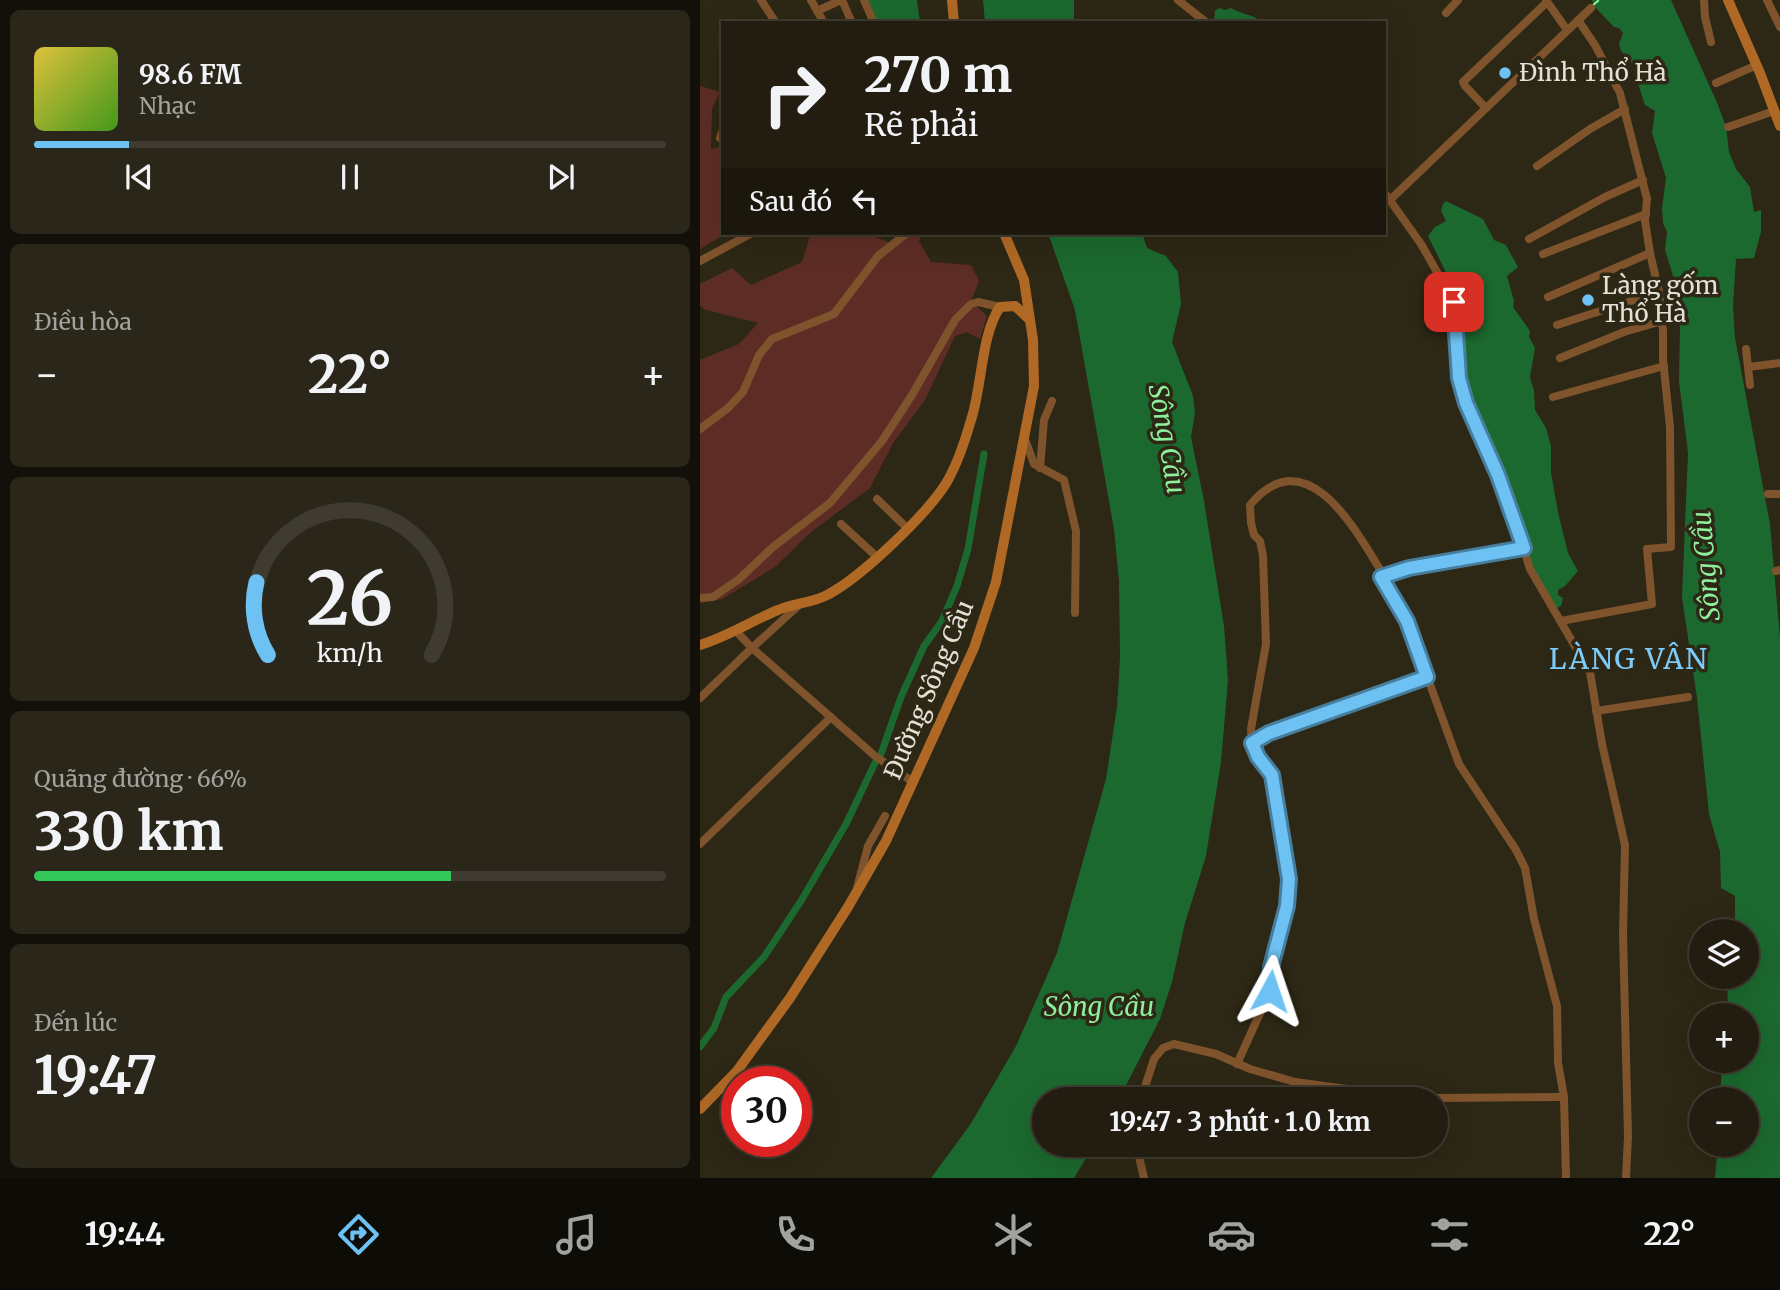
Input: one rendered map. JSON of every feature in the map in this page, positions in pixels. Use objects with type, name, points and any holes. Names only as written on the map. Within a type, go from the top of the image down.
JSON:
[{"type":"main road","points":[[952,0],[954,21]]},
{"type":"main road","points":[[1728,0],[1778,119]]},
{"type":"main road","name":"Đường Sông Cầu","points":[[700,1109],[744,1061],[790,998],[855,895],[886,841],[974,648],[996,582],[1034,386],[1030,319],[1024,280],[1005,235]]},
{"type":"main road","points":[[700,645],[736,631],[779,609],[827,596],[848,582],[907,528],[946,484],[956,462],[972,419],[988,341],[1000,307],[1015,306],[1030,319]]},
{"type":"street","points":[[761,0],[775,21]]},
{"type":"street","points":[[811,0],[823,21]]},
{"type":"street","points":[[817,11],[841,0],[851,21]]},
{"type":"street","points":[[864,0],[873,21]]},
{"type":"street","points":[[1178,0],[1204,21]]},
{"type":"street","points":[[1446,13],[1458,0]]},
{"type":"street","points":[[1704,0],[1710,42]]},
{"type":"street","points":[[1767,0],[1780,27]]},
{"type":"street","points":[[1486,108],[1463,82],[1546,1],[1567,30]]},
{"type":"street","points":[[1591,8],[1486,108],[1388,195],[1421,244],[1454,302],[1459,378],[1466,403],[1498,475],[1530,569],[1590,672],[1602,744],[1625,845],[1623,934],[1628,1136],[1626,1178]]},
{"type":"street","points":[[1561,621],[1652,604],[1647,549],[1671,547],[1670,427],[1660,292],[1650,253],[1647,199],[1620,93],[1578,20]]},
{"type":"street","points":[[1716,83],[1757,65]]},
{"type":"street","points":[[1537,166],[1590,129],[1625,109]]},
{"type":"street","points":[[1728,128],[1778,119]]},
{"type":"street","points":[[1529,239],[1605,197],[1643,180]]},
{"type":"street","points":[[1543,254],[1646,214]]},
{"type":"street","points":[[700,261],[747,235]]},
{"type":"street","points":[[700,429],[728,408],[743,392],[759,355],[772,339],[834,314],[878,256],[904,235]]},
{"type":"street","points":[[1548,297],[1650,253]]},
{"type":"street","points":[[1557,325],[1660,292]]},
{"type":"street","points":[[700,598],[713,597],[739,579],[780,540],[830,503],[882,441],[955,320],[971,304],[978,302],[1000,307]]},
{"type":"street","points":[[1560,358],[1624,332],[1662,321]]},
{"type":"street","points":[[1746,349],[1749,385]]},
{"type":"street","points":[[1748,367],[1780,363]]},
{"type":"street","points":[[1553,397],[1664,366]]},
{"type":"street","points":[[1040,468],[1044,420],[1052,401]]},
{"type":"street","points":[[1024,439],[1034,464],[1064,481],[1072,509],[1077,545],[1075,613]]},
{"type":"street","points":[[1237,1063],[1270,991],[1271,967],[1287,906],[1289,879],[1272,775],[1258,757],[1252,743],[1251,729],[1266,643],[1264,556],[1260,541],[1254,535],[1250,505],[1261,492],[1277,484],[1307,484],[1336,504],[1384,576]]},
{"type":"street","points":[[1768,494],[1780,494]]},
{"type":"street","points":[[877,499],[907,528]]},
{"type":"street","points":[[841,524],[877,557]]},
{"type":"street","points":[[1524,548],[1409,568],[1381,577],[1407,621],[1460,764],[1516,849],[1525,868],[1534,919],[1557,1006],[1558,1063],[1564,1097],[1566,1178]]},
{"type":"street","points":[[700,698],[801,603]]},
{"type":"street","points":[[736,631],[875,756],[913,782]]},
{"type":"street","points":[[1252,743],[1269,733],[1427,677]]},
{"type":"street","points":[[1596,711],[1688,697]]},
{"type":"street","points":[[700,844],[831,718]]},
{"type":"street","points":[[855,895],[868,846],[885,816]]},
{"type":"street","points":[[1146,1087],[1154,1059],[1163,1048],[1174,1044],[1216,1054],[1295,1082],[1438,1098],[1564,1097]]},
{"type":"street","points":[[1139,1157],[1144,1178]]},
{"type":"shaded area","points":[[700,86],[720,92],[712,109],[711,149],[721,147],[721,235],[724,235],[700,249]]},
{"type":"shaded area","points":[[810,235],[869,235],[894,244],[909,235],[920,235],[919,241],[931,262],[971,265],[979,281],[971,301],[987,316],[980,339],[967,332],[955,336],[925,400],[893,443],[870,488],[811,532],[775,567],[722,599],[700,603],[700,360],[739,344],[758,323],[706,310],[700,306],[700,284],[732,268],[751,285],[802,262]]},
{"type":"water","points":[[867,0],[917,0],[920,21],[875,21]]},
{"type":"water","points":[[983,0],[1074,0],[1074,21],[985,21]]},
{"type":"water","name":"Sông Cầu","points":[[1592,0],[1671,0],[1718,105],[1726,127],[1729,152],[1736,169],[1750,187],[1754,212],[1761,210],[1761,232],[1754,258],[1736,259],[1733,305],[1735,338],[1770,524],[1780,638],[1780,1178],[1715,1178],[1717,1157],[1759,1157],[1759,1087],[1721,1087],[1721,1073],[1759,1073],[1759,1003],[1728,1003],[1727,989],[1759,989],[1759,919],[1735,919],[1735,896],[1721,888],[1720,852],[1709,814],[1697,698],[1682,597],[1688,453],[1679,381],[1680,326],[1674,303],[1675,282],[1665,250],[1667,232],[1662,208],[1666,178],[1652,133],[1655,111],[1645,105],[1635,66],[1621,51],[1619,44],[1623,33],[1594,6]]},
{"type":"water","points":[[1219,8],[1231,8],[1260,21],[1214,21],[1215,11]]},
{"type":"water","points":[[1446,201],[1483,219],[1494,240],[1506,245],[1518,267],[1507,276],[1514,301],[1513,307],[1530,331],[1529,337],[1535,348],[1530,377],[1535,410],[1546,428],[1551,446],[1551,473],[1558,512],[1568,553],[1578,571],[1558,590],[1558,595],[1563,598],[1561,606],[1557,608],[1534,570],[1499,464],[1473,407],[1464,374],[1462,305],[1428,236],[1435,227],[1446,221],[1441,211]]},
{"type":"water","name":"Sông Cầu","points":[[1049,235],[1143,235],[1147,248],[1166,256],[1178,272],[1181,304],[1172,342],[1193,396],[1195,413],[1191,437],[1224,626],[1228,680],[1221,762],[1206,856],[1185,923],[1172,982],[1160,1019],[1125,1087],[1032,1087],[1032,1157],[1087,1157],[1074,1178],[931,1178],[970,1125],[1016,1046],[1057,953],[1106,779],[1117,707],[1120,658],[1119,581],[1114,529],[1075,310]]},
{"type":"waterway","points":[[881,754],[901,697],[924,646],[942,621],[957,586],[968,549],[984,454]]},
{"type":"waterway","points":[[700,1047],[714,1028],[726,997],[764,957],[801,901],[846,824],[875,763]]},
{"type":"ferry route","points":[[1592,6],[1599,0]]},
{"type":"place","name":"Đình Thổ Hà","points":[[1505,73]]},
{"type":"place","name":"Làng gốm Thổ Hà","points":[[1588,300]]},
{"type":"district","name":"LÀNG VÂN","points":[[1629,659]]},
{"type":"route","points":[[1270,991],[1271,967],[1287,906],[1289,879],[1272,775],[1258,757],[1252,743],[1269,733],[1427,677],[1407,621],[1381,577],[1409,568],[1524,548],[1498,475],[1466,403],[1459,378],[1454,302]]}]
